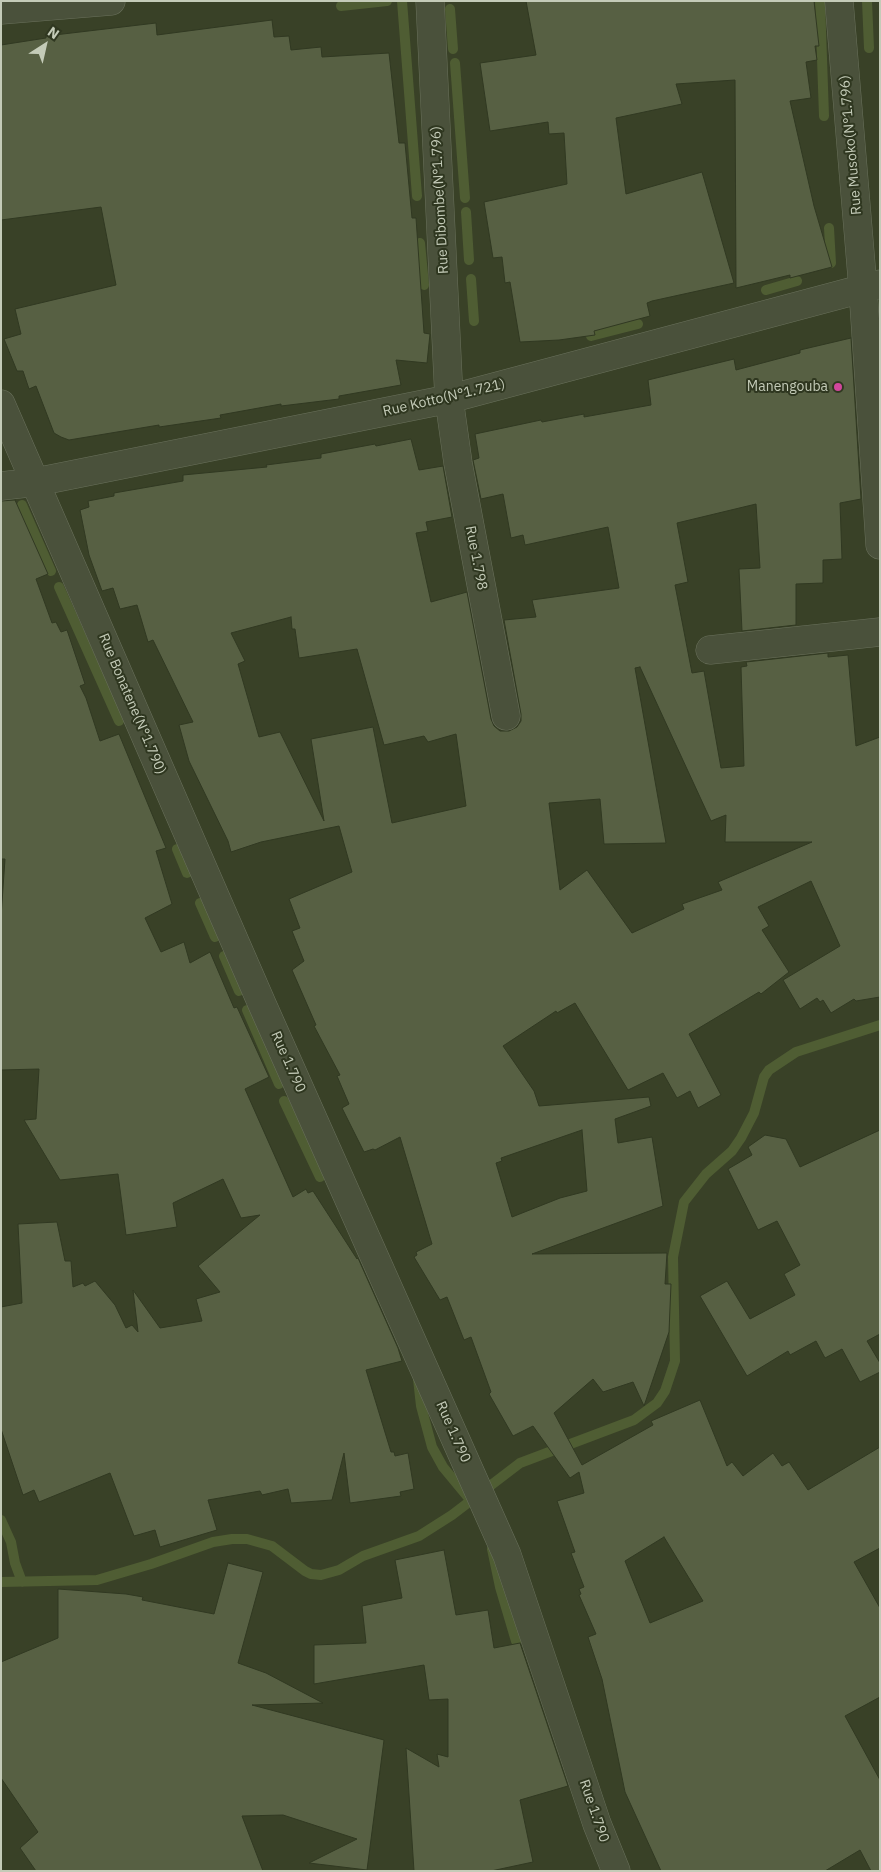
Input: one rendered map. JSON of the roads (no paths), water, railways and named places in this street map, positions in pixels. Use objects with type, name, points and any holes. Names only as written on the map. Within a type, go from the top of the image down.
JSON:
[{"type":"street","points":[[1,10],[111,1]]},
{"type":"street","name":"Rue Dibombe(N°1.796)","points":[[430,1],[449,399]]},
{"type":"street","name":"Rue Musoko(N°1.796)","points":[[839,1],[871,287],[880,545]]},
{"type":"street","name":"Rue Kotto(N°1.721)","points":[[1,486],[36,482],[449,399],[871,287]]},
{"type":"street","name":"Rue 1.798","points":[[449,399],[458,463],[506,716]]},
{"type":"street","name":"Rue Bonatene(N°1.790)","points":[[1,404],[262,1004]]},
{"type":"street","points":[[710,650],[880,632]]},
{"type":"street","name":"Rue 1.790","points":[[262,1004],[507,1555],[597,1824],[616,1871]]},
{"type":"waterway","points":[[341,6],[387,1]]},
{"type":"waterway","points":[[402,1],[417,196]]},
{"type":"waterway","points":[[820,1],[824,116]]},
{"type":"waterway","points":[[867,1],[869,48]]},
{"type":"waterway","points":[[450,9],[453,49]]},
{"type":"waterway","points":[[455,63],[465,198]]},
{"type":"waterway","points":[[466,212],[469,260]]},
{"type":"waterway","points":[[829,228],[831,263]]},
{"type":"waterway","points":[[420,243],[424,285]]},
{"type":"waterway","points":[[471,279],[474,321]]},
{"type":"waterway","points":[[766,290],[797,281]]},
{"type":"waterway","points":[[591,336],[638,324]]},
{"type":"waterway","points":[[22,505],[51,571]]},
{"type":"waterway","points":[[59,587],[119,721]]},
{"type":"waterway","points":[[177,849],[187,873]]},
{"type":"waterway","points":[[200,903],[215,937]]},
{"type":"waterway","points":[[224,956],[239,991]]},
{"type":"waterway","points":[[247,1010],[279,1084]]},
{"type":"waterway","points":[[1,1582],[97,1580],[151,1564],[213,1542],[232,1539],[247,1539],[272,1546],[305,1571],[321,1575],[339,1570],[363,1556],[419,1536],[452,1515],[520,1463],[634,1420],[657,1403],[665,1391],[675,1361],[673,1257],[684,1202],[706,1174],[732,1151],[741,1138],[754,1113],[764,1077],[769,1070],[796,1052],[880,1025]]},
{"type":"waterway","points":[[284,1101],[320,1177]]},
{"type":"waterway","points":[[418,1379],[421,1406],[432,1447],[443,1467],[472,1502]]},
{"type":"waterway","points":[[1,1520],[11,1542],[15,1563],[22,1582]]},
{"type":"waterway","points":[[492,1549],[500,1587],[516,1641]]},
{"type":"place","name":"Manengouba","points":[[838,387]]}]
